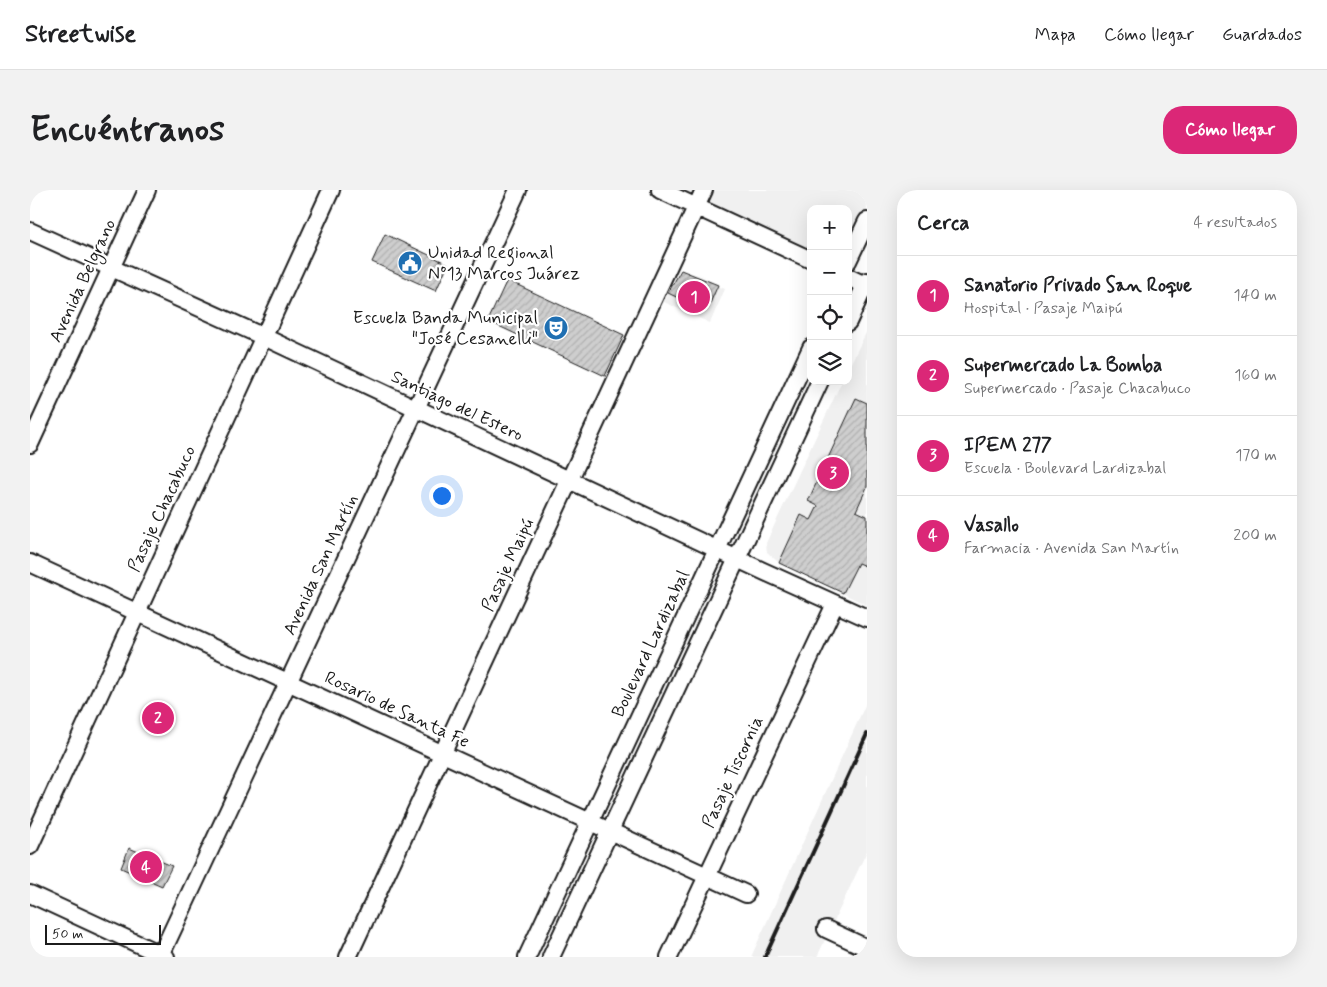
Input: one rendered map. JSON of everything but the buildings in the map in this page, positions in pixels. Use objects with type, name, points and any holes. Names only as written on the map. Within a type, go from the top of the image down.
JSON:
[{"type":"street","name":"Avenida Belgrano","points":[[30,444],[147,190]]},
{"type":"street","name":"Pasaje Chacabuco","points":[[30,846],[330,190]]},
{"type":"street","name":"Avenida San Martín","points":[[162,956],[518,190]]},
{"type":"street","points":[[660,190],[807,258]]},
{"type":"street","name":"Pasaje Maipú","points":[[348,957],[704,190]]},
{"type":"street","points":[[852,253],[867,221]]},
{"type":"street","name":"Santiago del Estero","points":[[30,231],[264,337],[867,618]]},
{"type":"street","points":[[852,278],[867,284],[852,314]]},
{"type":"street","name":"Boulevard Lardizabal","points":[[527,957],[807,357]]},
{"type":"street","points":[[552,957],[818,385]]},
{"type":"street","name":"Rosario de Santa Fe","points":[[30,563],[746,894]]},
{"type":"street","name":"Pasaje Tiscornia","points":[[669,957],[835,604]]},
{"type":"street","points":[[30,894],[162,956]]},
{"type":"street","points":[[826,929],[867,948]]},
{"type":"shaded area","points":[[660,190],[867,190],[867,221],[852,253],[852,205],[807,205],[807,258]]},
{"type":"shaded area","points":[[681,270],[725,289],[710,323],[664,302]]},
{"type":"shaded area","points":[[867,331],[867,605],[779,563],[767,552],[766,543],[840,385],[852,385],[852,361]]},
{"type":"shaded area","points":[[867,701],[867,851],[817,957],[751,957]]},
{"type":"railway","points":[[765,957],[867,734]]},
{"type":"place","name":"Unidad Regional Nº13 Marcos Juárez","points":[[410,263]]},
{"type":"place","name":"Sanatorio Privado San Roque","points":[[694,297]]},
{"type":"place","name":"Escuela Banda Municipal \"José Cesanelli\"","points":[[556,328]]},
{"type":"place","name":"IPEM 277","points":[[833,473]]},
{"type":"place","name":"Supermercado La Bomba","points":[[158,718]]},
{"type":"place","name":"Vasallo","points":[[146,867]]}]
